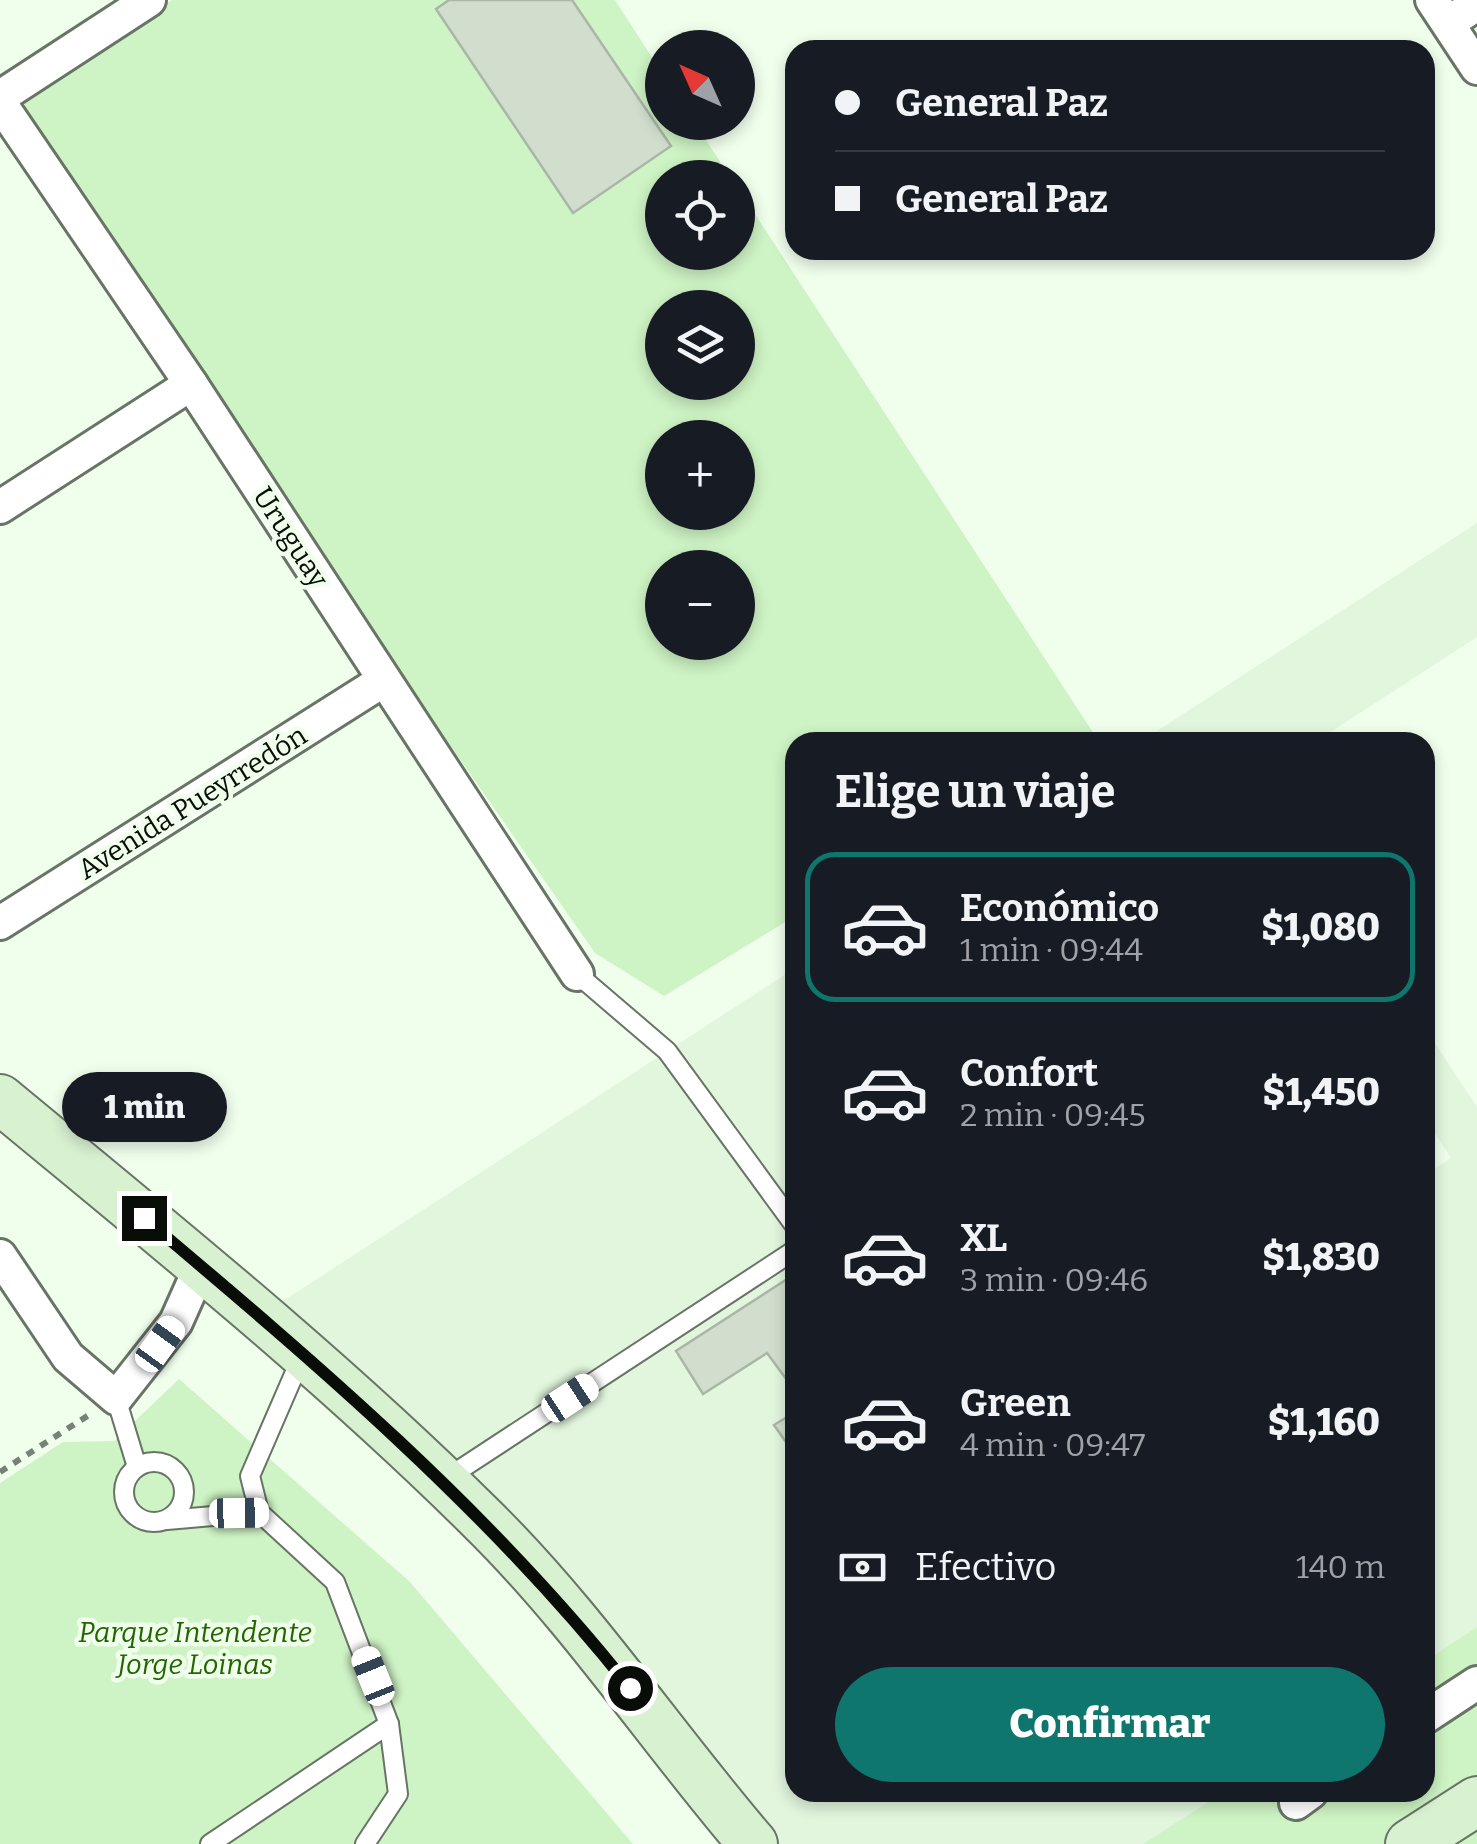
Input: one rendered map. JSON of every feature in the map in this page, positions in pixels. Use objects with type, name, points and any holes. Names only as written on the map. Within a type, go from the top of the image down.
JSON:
[{"type":"street","points":[[0,100],[149,0]]},
{"type":"street","points":[[1477,4],[1440,12],[1477,68]]},
{"type":"street","name":"Uruguay","points":[[0,100],[577,974]]},
{"type":"street","points":[[0,507],[191,384]]},
{"type":"street","name":"Avenida Pueyrredón","points":[[0,924],[384,680]]},
{"type":"street","points":[[0,1098],[201,1266],[483,1519],[605,1658],[752,1843]]},
{"type":"street","points":[[0,1256],[68,1357],[116,1398],[176,1322],[201,1266]]},
{"type":"street","points":[[1435,1711],[1477,1683]]},
{"type":"street","points":[[1410,1844],[1477,1801]]},
{"type":"lane","points":[[577,974],[667,1051],[785,1212]]},
{"type":"lane","points":[[442,1482],[785,1257]]},
{"type":"lane","points":[[302,1356],[250,1476],[260,1512],[335,1582],[389,1724],[398,1794],[365,1844]]},
{"type":"lane","points":[[116,1398],[137,1467],[124,1492],[130,1511],[146,1522],[260,1512]]},
{"type":"lane","points":[[137,1467],[156,1462],[181,1477],[185,1497],[166,1520]]},
{"type":"lane","points":[[210,1844],[389,1724]]},
{"type":"path","points":[[0,1472],[116,1398]]},
{"type":"shaded area","points":[[1477,523],[1477,637],[1330,732],[1155,732]]},
{"type":"shaded area","points":[[785,975],[785,1802],[1208,1802],[1143,1844],[753,1844],[605,1658],[260,1316]]},
{"type":"shaded area","points":[[1435,1043],[1477,1107],[1477,1627],[1435,1654],[1435,1168],[1451,1158],[1435,1133]]},
{"type":"green space","points":[[172,0],[615,0],[645,47],[645,140],[706,140],[719,160],[645,160],[645,270],[755,270],[755,214],[1093,732],[785,732],[785,922],[664,996],[595,953],[19,127],[27,95]]},
{"type":"green space","name":"Parque Intendente Jorge Loinas","points":[[179,1379],[410,1582],[633,1844],[0,1844],[0,1483],[63,1442],[114,1441]]},
{"type":"green space","points":[[1477,1627],[1477,1844],[1143,1844],[1208,1802],[1435,1802],[1435,1654]]},
{"type":"building","points":[[449,0],[572,0],[645,108],[645,140],[667,140],[671,146],[645,160],[645,164],[573,213],[436,9]]},
{"type":"building","points":[[785,1280],[785,1377],[767,1353],[703,1394],[676,1351]]},
{"type":"building","points":[[785,1418],[785,1441],[774,1425]]},
{"type":"route","points":[[144,1218],[260,1316],[483,1519],[630,1688]]}]
